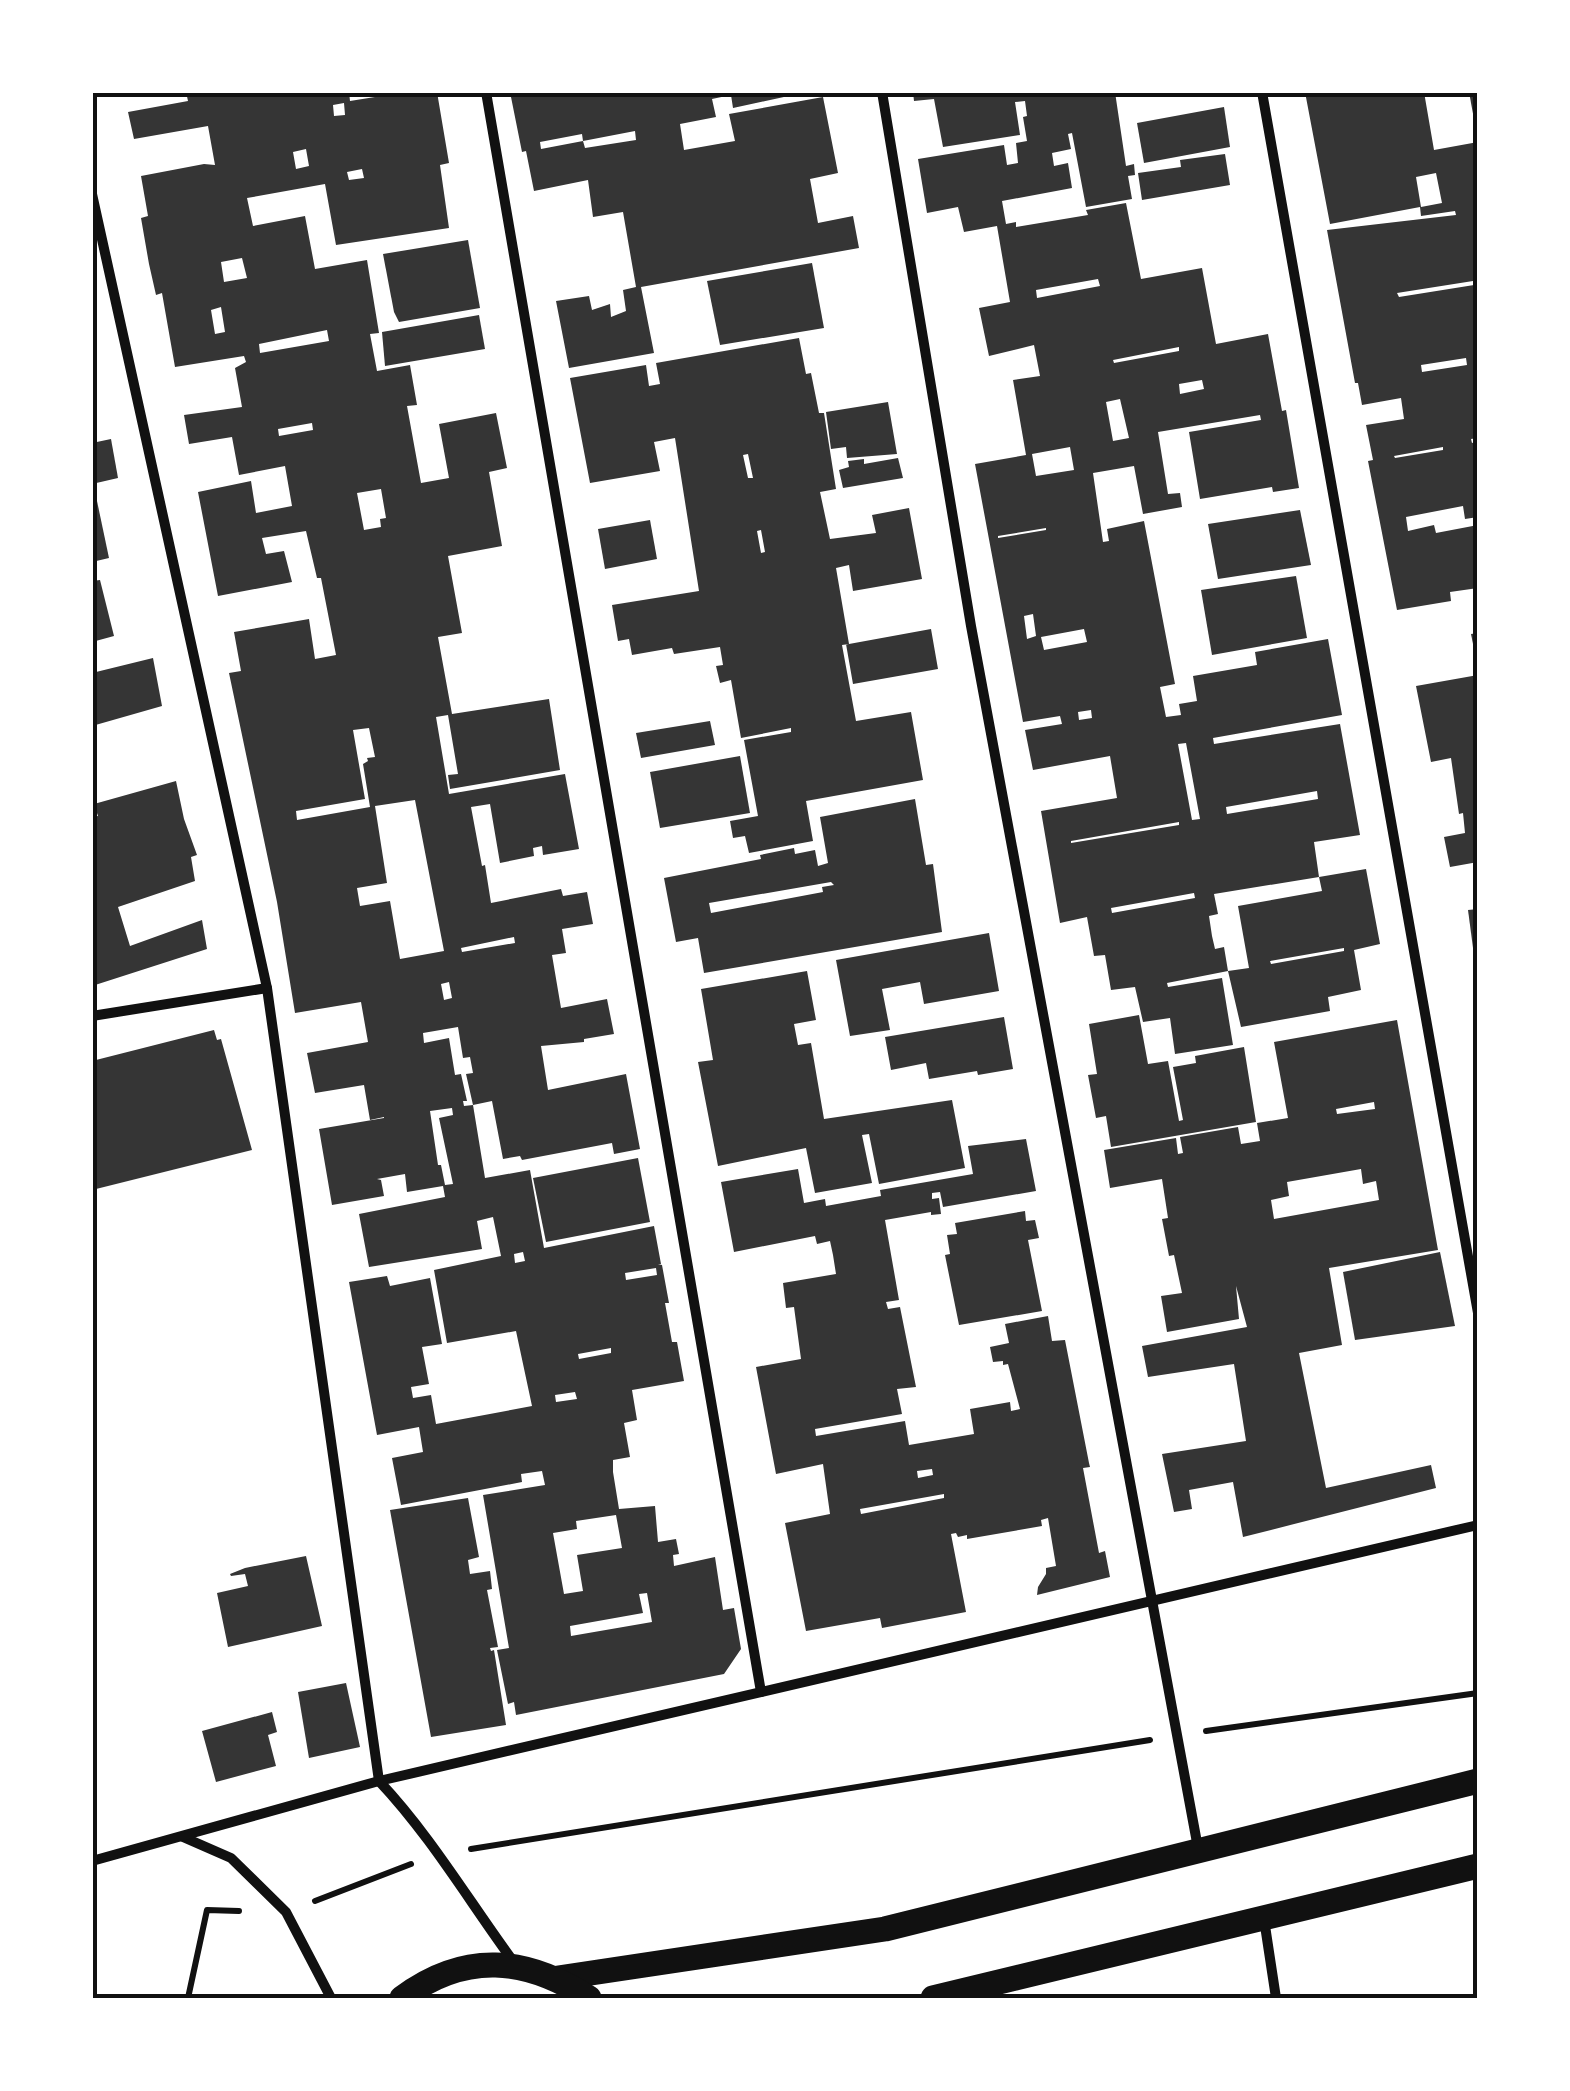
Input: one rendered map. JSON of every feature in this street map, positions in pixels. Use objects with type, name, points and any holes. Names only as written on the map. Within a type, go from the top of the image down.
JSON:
[{"type":"main road","points":[[558,1978],[885,1929],[1478,1781]]},
{"type":"main road","points":[[933,1998],[1478,1866]]},
{"type":"main road","points":[[402,1998],[423,1983],[468,1966],[516,1966],[558,1978],[589,1998]]},
{"type":"street","points":[[486,92],[761,1692]]},
{"type":"street","points":[[882,92],[974,645],[1199,1851]]},
{"type":"street","points":[[1262,92],[1478,1313]]},
{"type":"street","points":[[93,202],[267,988],[379,1782],[414,1818],[516,1966]]},
{"type":"street","points":[[92,1016],[267,988]]},
{"type":"street","points":[[92,1861],[379,1782],[1478,1525]]},
{"type":"street","points":[[182,1837],[230,1858],[286,1912],[330,1998]]},
{"type":"street","points":[[1264,1918],[1276,1998]]},
{"type":"path","points":[[188,1998],[207,1910],[286,1912],[436,1854],[1175,1736],[1478,1693]]},
{"type":"building","points":[[186,92],[349,92],[350,101],[406,92],[437,92],[449,163],[440,165],[449,228],[336,245],[325,184],[247,198],[253,226],[305,216],[315,269],[367,260],[379,333],[370,334],[377,371],[410,365],[417,405],[407,406],[421,483],[449,478],[439,424],[496,413],[507,468],[489,472],[502,546],[448,556],[462,633],[438,637],[452,714],[549,699],[560,770],[450,789],[448,775],[458,774],[448,715],[436,717],[449,794],[565,774],[579,849],[543,855],[542,846],[533,848],[534,856],[500,863],[490,804],[471,807],[482,866],[485,865],[491,903],[561,889],[563,896],[587,892],[593,924],[562,929],[566,953],[552,955],[561,1008],[607,999],[614,1034],[584,1042],[541,1046],[548,1090],[626,1074],[640,1149],[614,1154],[612,1143],[522,1160],[520,1156],[503,1159],[492,1101],[473,1105],[485,1178],[530,1170],[544,1248],[654,1226],[658,1264],[662,1265],[669,1303],[665,1303],[672,1342],[677,1342],[684,1381],[632,1390],[637,1420],[624,1423],[630,1457],[613,1460],[613,1472],[619,1509],[655,1506],[658,1542],[676,1539],[679,1554],[673,1555],[674,1566],[715,1557],[723,1610],[734,1608],[741,1649],[724,1674],[516,1715],[514,1702],[508,1704],[497,1650],[509,1648],[483,1495],[545,1485],[542,1471],[521,1474],[522,1482],[401,1505],[392,1458],[423,1452],[419,1427],[377,1435],[349,1282],[387,1276],[390,1286],[430,1278],[442,1344],[422,1347],[429,1384],[411,1387],[413,1398],[431,1395],[436,1424],[532,1406],[516,1331],[447,1343],[434,1270],[501,1256],[493,1217],[477,1221],[482,1249],[369,1267],[359,1214],[445,1197],[443,1186],[407,1192],[405,1174],[377,1179],[381,1180],[384,1196],[332,1205],[319,1129],[384,1118],[384,1117],[370,1120],[364,1085],[315,1093],[307,1053],[368,1042],[361,1002],[295,1013],[277,902],[229,673],[241,671],[234,632],[309,619],[315,659],[336,655],[321,578],[317,578],[306,531],[262,538],[266,554],[284,551],[292,582],[218,596],[198,492],[251,481],[256,513],[292,506],[285,466],[239,475],[232,437],[189,444],[184,415],[242,407],[235,368],[246,362],[244,356],[175,367],[162,293],[156,295],[149,264],[141,218],[148,216],[141,176],[215,165],[208,126],[134,139],[128,112],[188,101]],"holes":[[[344,103],[345,115],[334,116],[333,105]],[[306,149],[309,166],[296,169],[293,152]],[[362,169],[364,178],[349,180],[347,172]],[[242,258],[247,278],[224,282],[221,262]],[[221,307],[225,332],[215,334],[211,310]],[[327,330],[329,341],[260,353],[259,344]],[[312,423],[313,430],[279,436],[278,429]],[[381,489],[386,518],[380,519],[381,527],[364,530],[357,493]],[[369,728],[375,757],[367,758],[363,764],[370,807],[297,820],[296,811],[365,799],[353,730]],[[415,800],[444,951],[400,959],[390,901],[360,906],[357,888],[387,883],[375,806]],[[514,937],[515,943],[462,952],[461,948]],[[449,982],[452,998],[444,1000],[441,984]],[[458,1027],[463,1058],[470,1057],[473,1073],[466,1074],[473,1105],[464,1106],[463,1101],[467,1101],[461,1074],[455,1075],[449,1038],[424,1043],[423,1033]],[[452,1108],[453,1115],[439,1118],[453,1184],[445,1185],[430,1111]],[[523,1252],[525,1261],[515,1263],[514,1254]],[[656,1268],[657,1275],[626,1280],[625,1273]],[[611,1348],[611,1353],[579,1359],[578,1354]],[[575,1392],[577,1399],[556,1402],[555,1395]],[[616,1515],[622,1548],[577,1555],[583,1591],[564,1594],[553,1533],[577,1529],[576,1521]],[[647,1593],[652,1622],[571,1636],[570,1626],[643,1613],[639,1594]]]},
{"type":"building","points":[[510,92],[807,92],[733,108],[731,95],[712,99],[716,117],[680,124],[684,150],[735,141],[729,114],[823,97],[838,173],[810,179],[818,223],[853,216],[859,248],[641,287],[654,353],[569,368],[556,301],[589,296],[592,310],[610,304],[611,317],[626,311],[623,290],[636,287],[623,212],[593,217],[588,180],[534,191],[526,151],[522,152]],"holes":[[[635,131],[636,140],[585,148],[583,141]],[[582,134],[583,141],[541,149],[540,142]]]},
{"type":"building","points":[[913,92],[1115,92],[1126,166],[1134,164],[1135,175],[1128,176],[1132,199],[1086,207],[1072,133],[1068,134],[1071,149],[1052,153],[1054,166],[1068,163],[1072,188],[1002,201],[1006,224],[1016,222],[1016,227],[1088,215],[1086,210],[1126,203],[1141,279],[1202,268],[1216,344],[1268,334],[1299,488],[1273,492],[1272,487],[1200,499],[1189,432],[1261,420],[1260,415],[1158,432],[1168,494],[1180,493],[1182,507],[1143,514],[1134,466],[1093,473],[1103,542],[1109,541],[1107,529],[1144,521],[1175,684],[1160,687],[1166,717],[1181,715],[1179,704],[1197,701],[1193,676],[1257,665],[1255,652],[1328,639],[1342,715],[1213,738],[1214,744],[1340,724],[1360,835],[1314,842],[1319,877],[1214,894],[1218,914],[1209,916],[1212,936],[1215,949],[1224,947],[1228,971],[1167,983],[1168,987],[1222,978],[1233,1045],[1175,1054],[1170,1018],[1143,1022],[1135,987],[1111,990],[1105,955],[1094,956],[1087,917],[1060,923],[1041,811],[1117,798],[1110,756],[1033,770],[1025,730],[1062,724],[1060,716],[1023,722],[975,464],[1026,455],[1013,380],[1040,376],[1034,345],[989,356],[979,308],[1010,302],[997,226],[964,232],[958,207],[927,213],[918,159],[1004,145],[1007,165],[1018,163],[1016,143],[1027,141],[1025,101],[1015,102],[1020,135],[943,147],[934,99],[914,101]],"holes":[[[1098,279],[1100,286],[1037,298],[1036,290]],[[1179,347],[1179,351],[1114,363],[1113,360]],[[1202,380],[1204,389],[1180,394],[1179,384]],[[1120,399],[1129,438],[1113,441],[1106,402]],[[1070,447],[1074,470],[1036,476],[1032,454]],[[1046,528],[1046,530],[998,538]],[[1033,614],[1036,636],[1027,639],[1024,616]],[[1084,629],[1087,642],[1044,650],[1041,637]],[[1091,710],[1092,718],[1079,720],[1078,712]],[[1186,743],[1200,819],[1192,820],[1178,744]],[[1317,791],[1318,799],[1227,814],[1226,807]],[[1179,822],[1179,825],[1071,843]],[[1194,893],[1195,898],[1112,913],[1111,908]]]},
{"type":"building","points":[[1305,92],[1424,92],[1434,150],[1478,142],[1478,438],[1471,439],[1472,443],[1478,441],[1478,517],[1465,519],[1463,506],[1406,517],[1408,531],[1434,525],[1436,533],[1478,525],[1478,588],[1450,592],[1451,601],[1397,610],[1368,461],[1373,460],[1366,425],[1404,419],[1401,398],[1362,405],[1327,230],[1456,215],[1455,211],[1421,216],[1420,207],[1330,224]],"holes":[[[1436,173],[1442,203],[1421,207],[1416,177]],[[1473,281],[1474,285],[1399,297],[1397,293]],[[1466,358],[1467,365],[1422,372],[1421,365]],[[1443,447],[1443,450],[1394,456]]]},
{"type":"building","points":[[1469,92],[1478,92],[1478,130],[1476,130]]},
{"type":"building","points":[[1224,107],[1230,147],[1144,163],[1137,123]]},
{"type":"building","points":[[1225,154],[1230,185],[1142,200],[1138,173],[1181,167],[1180,160]]},
{"type":"building","points":[[468,240],[480,308],[399,322],[383,254]]},
{"type":"building","points":[[812,263],[824,328],[720,345],[707,281]]},
{"type":"building","points":[[479,315],[485,349],[385,366],[382,332]]},
{"type":"building","points":[[799,338],[819,413],[824,413],[836,489],[820,492],[830,539],[876,533],[872,515],[909,508],[922,579],[853,591],[849,565],[836,568],[849,644],[931,629],[938,669],[853,684],[846,644],[842,645],[856,721],[911,712],[923,780],[806,801],[813,841],[749,853],[745,836],[733,838],[730,821],[758,816],[744,740],[791,732],[791,728],[741,738],[731,680],[720,683],[716,666],[723,665],[720,647],[674,654],[672,648],[632,655],[629,639],[618,641],[612,605],[699,591],[675,438],[654,442],[660,471],[590,483],[570,378],[646,365],[649,386],[660,384],[656,363]],"holes":[[[748,454],[753,478],[748,478],[743,455]],[[761,530],[765,552],[761,553],[757,531]]]},
{"type":"building","points":[[888,402],[897,454],[847,458],[846,447],[831,449],[826,412]]},
{"type":"building","points":[[111,439],[118,478],[92,484],[92,443]]},
{"type":"building","points":[[898,458],[903,478],[843,488],[839,470],[849,467],[848,461],[864,459],[864,464]]},
{"type":"building","points":[[97,501],[109,558],[92,562],[92,502]]},
{"type":"building","points":[[1300,510],[1311,565],[1218,579],[1208,524]]},
{"type":"building","points":[[650,520],[657,559],[605,569],[598,529]]},
{"type":"building","points":[[1296,576],[1307,638],[1212,655],[1201,590]]},
{"type":"building","points":[[100,580],[114,636],[92,642],[92,581]]},
{"type":"building","points":[[1478,633],[1478,658],[1476,659],[1471,634]]},
{"type":"building","points":[[153,658],[162,706],[92,726],[92,665],[96,672]]},
{"type":"building","points":[[1478,675],[1478,862],[1450,867],[1444,837],[1465,833],[1463,813],[1459,814],[1451,758],[1431,762],[1416,686]]},
{"type":"building","points":[[710,721],[715,745],[641,758],[636,733]]},
{"type":"building","points":[[740,756],[750,813],[660,828],[650,772]]},
{"type":"building","points":[[176,781],[197,855],[191,857],[195,881],[118,907],[130,946],[202,920],[207,949],[92,986],[92,817],[98,816],[94,804]]},
{"type":"building","points":[[915,799],[926,865],[933,864],[942,932],[704,973],[698,938],[676,942],[664,878],[761,859],[760,855],[794,848],[795,854],[815,850],[818,866],[828,863],[820,817]],"holes":[[[831,882],[834,885],[822,887],[823,892],[711,913],[709,903]]]},
{"type":"building","points":[[1366,869],[1380,944],[1354,950],[1361,990],[1328,997],[1330,1011],[1241,1027],[1228,971],[1249,968],[1238,906],[1322,891],[1319,877]],"holes":[[[1344,948],[1271,964],[1270,961]]]},
{"type":"building","points":[[1478,909],[1478,963],[1475,963],[1468,910]]},
{"type":"building","points":[[989,933],[999,991],[924,1004],[920,982],[882,989],[890,1030],[850,1036],[836,960]]},
{"type":"building","points":[[807,971],[816,1020],[794,1024],[798,1045],[811,1043],[824,1119],[952,1100],[965,1168],[879,1184],[869,1134],[862,1135],[872,1183],[815,1193],[806,1148],[718,1166],[698,1062],[713,1060],[701,989]]},
{"type":"building","points":[[1139,1015],[1148,1064],[1168,1061],[1179,1121],[1183,1120],[1173,1067],[1196,1063],[1195,1056],[1244,1047],[1256,1122],[1111,1147],[1106,1116],[1096,1118],[1088,1075],[1097,1074],[1089,1024]]},
{"type":"building","points":[[1004,1017],[1013,1069],[929,1079],[926,1063],[891,1070],[885,1037]]},
{"type":"building","points":[[1397,1020],[1438,1250],[1329,1268],[1342,1345],[1299,1353],[1326,1488],[1431,1465],[1436,1488],[1243,1537],[1233,1482],[1189,1490],[1192,1509],[1174,1512],[1162,1454],[1246,1441],[1234,1364],[1148,1377],[1142,1346],[1247,1327],[1236,1286],[1239,1319],[1167,1332],[1161,1296],[1182,1293],[1162,1219],[1168,1218],[1162,1179],[1110,1188],[1104,1150],[1176,1138],[1178,1154],[1183,1153],[1180,1137],[1238,1127],[1241,1144],[1260,1141],[1257,1123],[1288,1118],[1274,1042]],"holes":[[[1374,1102],[1375,1109],[1337,1114],[1336,1109]],[[1361,1169],[1363,1184],[1376,1181],[1379,1200],[1274,1219],[1271,1200],[1289,1196],[1287,1182]]]},
{"type":"building","points":[[214,1030],[217,1040],[221,1039],[252,1150],[92,1190],[92,1061]]},
{"type":"building","points":[[1026,1139],[1036,1191],[943,1207],[940,1192],[932,1193],[932,1199],[939,1198],[941,1214],[931,1212],[885,1220],[899,1300],[886,1302],[888,1309],[900,1307],[916,1387],[897,1389],[902,1414],[815,1429],[816,1436],[905,1421],[909,1445],[974,1434],[970,1409],[1010,1402],[1011,1411],[1020,1409],[1008,1364],[993,1362],[990,1347],[1009,1343],[1005,1324],[1048,1316],[1052,1341],[1065,1340],[1090,1467],[1083,1468],[1099,1553],[1105,1551],[1110,1577],[1037,1595],[1046,1568],[1056,1566],[1048,1518],[1041,1520],[1042,1526],[967,1539],[967,1535],[958,1537],[956,1533],[951,1534],[966,1612],[882,1628],[880,1618],[806,1631],[785,1523],[830,1514],[823,1464],[776,1474],[756,1367],[801,1359],[794,1307],[786,1308],[783,1283],[836,1274],[833,1255],[830,1241],[817,1244],[815,1236],[734,1252],[721,1182],[798,1169],[804,1203],[825,1199],[826,1206],[881,1196],[880,1190],[973,1174],[968,1146]],"holes":[[[932,1469],[933,1475],[918,1478],[917,1471]],[[944,1494],[944,1498],[861,1514],[860,1509]]]},
{"type":"building","points":[[638,1158],[650,1222],[546,1242],[533,1178]]},
{"type":"building","points":[[1025,1211],[1026,1221],[1035,1220],[1039,1238],[1028,1240],[1042,1311],[959,1325],[945,1255],[950,1254],[947,1235],[957,1234],[955,1223]]},
{"type":"building","points":[[1440,1252],[1455,1326],[1355,1340],[1343,1272]]},
{"type":"building","points":[[468,1498],[479,1557],[468,1560],[470,1574],[490,1571],[492,1589],[487,1590],[498,1647],[490,1648],[494,1650],[506,1725],[431,1737],[390,1510]]},
{"type":"building","points":[[306,1556],[322,1626],[228,1647],[217,1593],[248,1586],[245,1574],[230,1574]]},
{"type":"building","points":[[346,1683],[360,1747],[309,1758],[298,1692]]},
{"type":"building","points":[[272,1712],[277,1732],[268,1735],[276,1766],[216,1782],[202,1731]]}]
